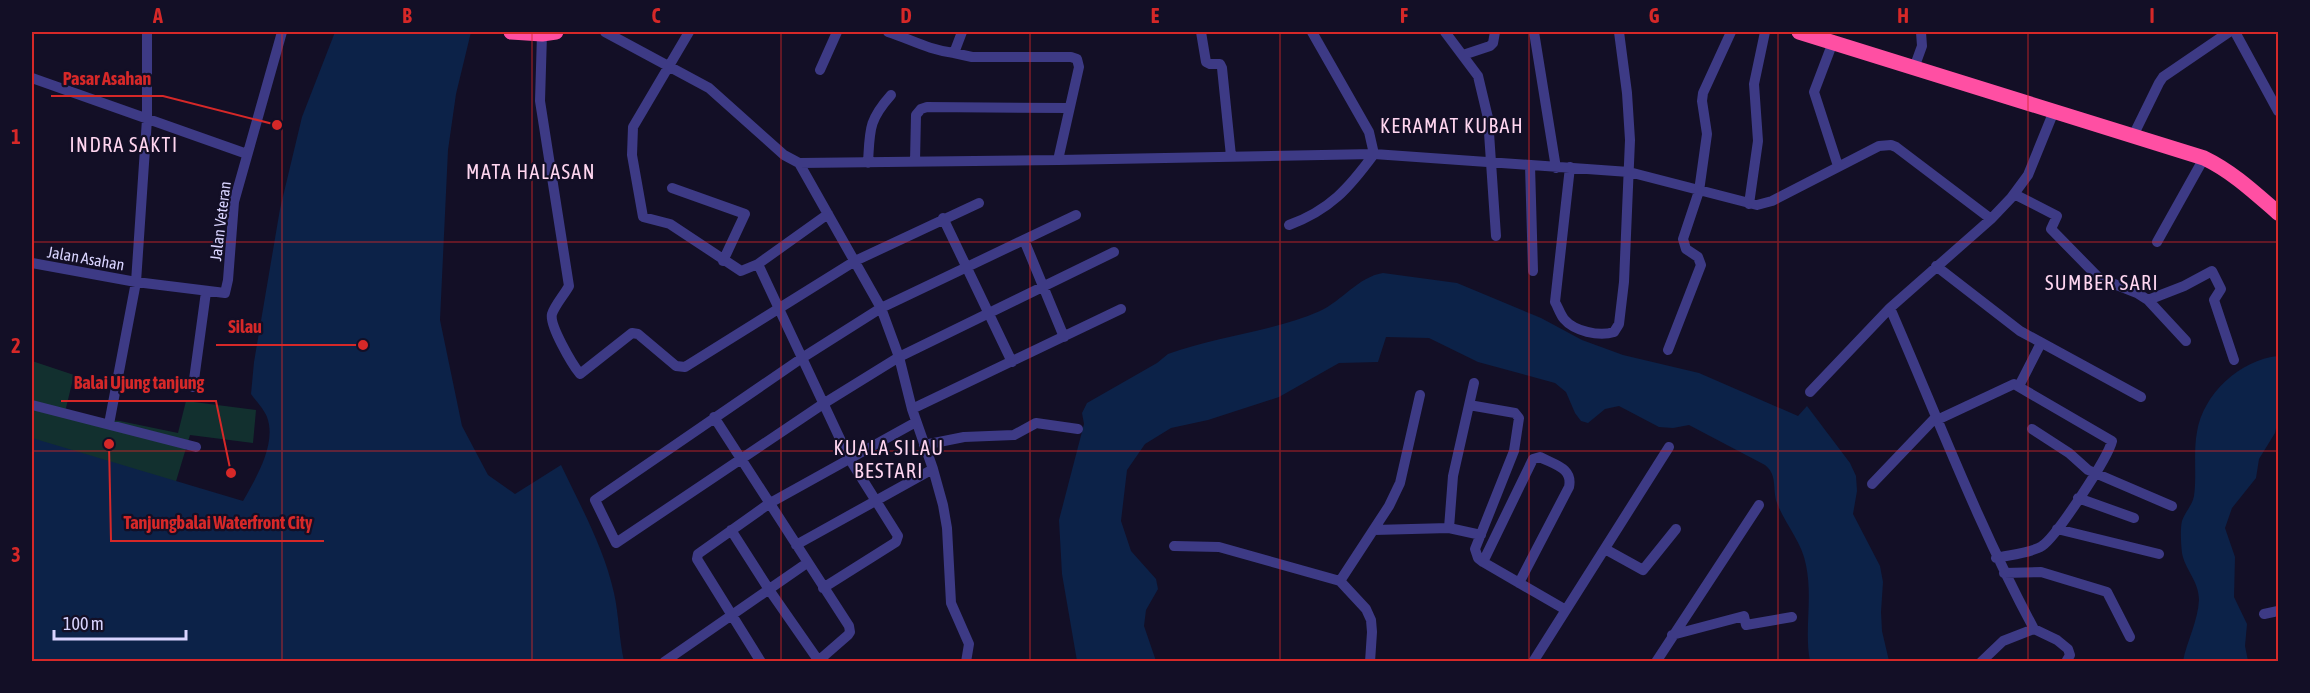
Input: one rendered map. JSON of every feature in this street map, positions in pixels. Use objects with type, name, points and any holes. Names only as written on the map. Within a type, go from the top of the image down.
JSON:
[{"type":"highway","points":[[512,32],[549,33]]},
{"type":"highway","points":[[1798,32],[2204,158],[2221,166],[2241,180],[2278,213]]},
{"type":"street","points":[[109,424],[136,282],[147,119],[147,32]]},
{"type":"street","name":"Jalan Veteran","points":[[206,292],[223,294],[227,289],[234,202],[282,32]]},
{"type":"street","points":[[605,32],[708,88],[784,154],[799,163],[881,308],[899,357],[912,409],[933,469],[947,528],[951,603],[969,644],[966,662]]},
{"type":"street","points":[[689,32],[633,127],[632,155],[641,213],[646,219],[670,224],[741,271],[758,264],[828,214]]},
{"type":"street","points":[[820,70],[837,32]]},
{"type":"street","points":[[888,32],[906,38],[917,45],[972,57],[1061,57],[1077,60],[1079,67],[1058,160]]},
{"type":"street","points":[[954,53],[962,32]]},
{"type":"street","points":[[1200,32],[1206,62],[1220,64],[1222,68],[1231,156]]},
{"type":"street","points":[[1312,32],[1369,132],[1374,154]]},
{"type":"street","points":[[1445,32],[1478,76],[1488,118],[1496,236]]},
{"type":"street","points":[[1463,55],[1490,46],[1493,43],[1495,32]]},
{"type":"street","points":[[1534,32],[1556,168]]},
{"type":"street","points":[[1570,167],[1555,302],[1562,316],[1571,325],[1587,331],[1607,334],[1614,332],[1618,324],[1623,282],[1629,172],[1630,116],[1619,32]]},
{"type":"street","points":[[1668,350],[1701,265],[1698,257],[1686,249],[1683,239],[1699,191],[1708,127],[1702,101],[1703,93],[1731,32]]},
{"type":"street","points":[[1749,204],[1758,141],[1754,84],[1766,32]]},
{"type":"street","points":[[1914,68],[1922,46],[1921,32]]},
{"type":"street","points":[[2133,136],[2163,77],[2229,32]]},
{"type":"street","points":[[2249,32],[2237,35],[2278,108]]},
{"type":"street","points":[[549,33],[540,101],[569,286],[552,312],[551,322],[579,373],[582,374],[632,333],[638,334],[681,368],[855,261],[979,203]]},
{"type":"street","points":[[1833,42],[1814,92],[1838,166]]},
{"type":"street","points":[[32,78],[246,154]]},
{"type":"street","points":[[868,163],[870,127],[873,119],[891,95]]},
{"type":"street","points":[[915,161],[916,115],[921,109],[927,107],[1068,108]]},
{"type":"street","points":[[1810,392],[1862,335],[1936,266],[1991,219],[2014,194],[2028,175],[2054,111]]},
{"type":"street","points":[[799,163],[1374,154],[1629,172],[1749,204],[1766,204],[1879,146],[1891,145],[1991,219]]},
{"type":"street","points":[[1289,225],[1314,216],[1335,199],[1374,154]]},
{"type":"street","points":[[2157,242],[2204,158]]},
{"type":"street","points":[[1530,165],[1533,271]]},
{"type":"street","points":[[672,188],[745,214],[723,261]]},
{"type":"street","points":[[2014,194],[2057,216],[2051,229],[2099,278],[2137,293],[2148,300],[2186,341]]},
{"type":"street","points":[[1076,215],[881,308],[714,417],[595,500],[616,543],[823,404],[899,357],[1114,252]]},
{"type":"street","points":[[943,218],[1012,362]]},
{"type":"street","points":[[1024,240],[1064,337]]},
{"type":"street","name":"Jalan Asahan","points":[[32,263],[136,282]]},
{"type":"street","points":[[758,264],[849,458],[897,533],[897,540],[823,588]]},
{"type":"street","points":[[1936,266],[2020,331],[2141,397]]},
{"type":"street","points":[[2148,300],[2184,286],[2212,271],[2221,289],[2214,300],[2234,360]]},
{"type":"street","points":[[136,282],[206,292],[193,387]]},
{"type":"street","points":[[1890,308],[1996,558],[2034,628],[2068,649],[2070,656],[2066,662]]},
{"type":"street","points":[[912,409],[1121,309]]},
{"type":"street","points":[[2019,386],[2041,344]]},
{"type":"street","points":[[1449,528],[1453,480],[1474,383]]},
{"type":"street","points":[[1872,484],[1936,419],[2011,384],[2019,386],[2110,440],[2112,444],[2094,474],[2048,541],[2038,548],[1996,558]]},
{"type":"street","points":[[1340,581],[1389,506],[1400,483],[1420,395]]},
{"type":"street","points":[[32,405],[196,447]]},
{"type":"street","points":[[1469,405],[1517,414],[1519,418],[1514,451],[1475,549],[1478,558],[1566,610]]},
{"type":"street","points":[[714,417],[849,626],[850,632],[818,661],[731,530]]},
{"type":"street","points":[[761,662],[697,559],[698,554],[770,503],[916,422]]},
{"type":"street","points":[[924,445],[964,437],[1014,435],[1036,423],[1078,429]]},
{"type":"street","points":[[2032,429],[2069,453],[2094,474],[2172,506]]},
{"type":"street","points":[[1533,662],[1669,447]]},
{"type":"street","points":[[1514,451],[1533,459],[1540,457],[1567,471],[1570,478],[1565,495],[1519,583]]},
{"type":"street","points":[[1483,562],[1533,459]]},
{"type":"street","points":[[796,545],[933,469]]},
{"type":"street","points":[[2078,498],[2134,518]]},
{"type":"street","points":[[1656,662],[1759,505]]},
{"type":"street","points":[[1374,530],[1449,528],[1481,535]]},
{"type":"street","points":[[1605,549],[1643,570],[1676,529]]},
{"type":"street","points":[[2057,529],[2159,554]]},
{"type":"street","points":[[1174,546],[1219,547],[1340,581],[1366,609],[1371,620],[1370,662]]},
{"type":"street","points":[[664,662],[807,564]]},
{"type":"street","points":[[2004,573],[2041,572],[2107,592],[2130,637]]},
{"type":"street","points":[[2264,614],[2278,611]]},
{"type":"street","points":[[1672,635],[1743,613],[1746,625],[1792,617]]},
{"type":"street","points":[[1981,662],[2003,641],[2034,628]]},
{"type":"green space","points":[[32,361],[74,375],[64,416],[120,421],[178,433],[186,401],[256,410],[253,443],[190,435],[174,488],[32,453]]},
{"type":"water","points":[[335,32],[471,32],[456,94],[448,150],[440,320],[462,426],[488,475],[515,494],[561,465],[591,528],[610,576],[624,661],[32,661],[32,438],[243,501],[259,471],[267,449],[269,427],[266,414],[251,394],[254,362],[280,209],[302,117]]},
{"type":"water","points":[[1383,273],[1457,283],[1541,318],[1582,340],[1623,355],[1699,373],[1798,416],[1807,406],[1850,463],[1856,476],[1857,491],[1853,514],[1880,566],[1883,582],[1882,631],[1889,661],[1810,661],[1808,649],[1809,590],[1806,565],[1801,549],[1777,503],[1772,473],[1765,465],[1689,425],[1673,428],[1659,427],[1619,406],[1605,409],[1588,423],[1581,421],[1566,392],[1555,383],[1478,362],[1429,338],[1386,337],[1378,362],[1339,363],[1279,397],[1208,420],[1171,428],[1145,444],[1127,470],[1121,521],[1131,551],[1156,579],[1158,589],[1146,610],[1144,626],[1156,661],[1077,661],[1062,574],[1059,520],[1084,424],[1082,413],[1087,403],[1157,363],[1168,354],[1302,318],[1328,307],[1366,279]]},
{"type":"water","points":[[2278,356],[2278,419],[2275,433],[2259,459],[2256,478],[2232,508],[2225,528],[2235,557],[2234,597],[2247,624],[2245,646],[2248,661],[2183,661],[2197,616],[2199,600],[2197,587],[2182,553],[2181,528],[2183,518],[2194,496],[2196,440],[2201,418],[2215,392],[2237,372],[2250,364]]},
{"type":"place","name":"Pasar Asahan","points":[[277,125]]},
{"type":"place","name":"Silau","points":[[363,345]]},
{"type":"place","name":"Tanjungbalai Waterfront City","points":[[109,444]]},
{"type":"place","name":"Balai Ujung tanjung","points":[[231,473]]},
{"type":"district","name":"KERAMAT KUBAH","points":[[1452,125]]},
{"type":"district","name":"INDRA SAKTI","points":[[124,144]]},
{"type":"district","name":"MATA HALASAN","points":[[531,171]]},
{"type":"district","name":"SUMBER SARI","points":[[2102,282]]},
{"type":"district","name":"KUALA SILAU BESTARI","points":[[889,458]]}]
